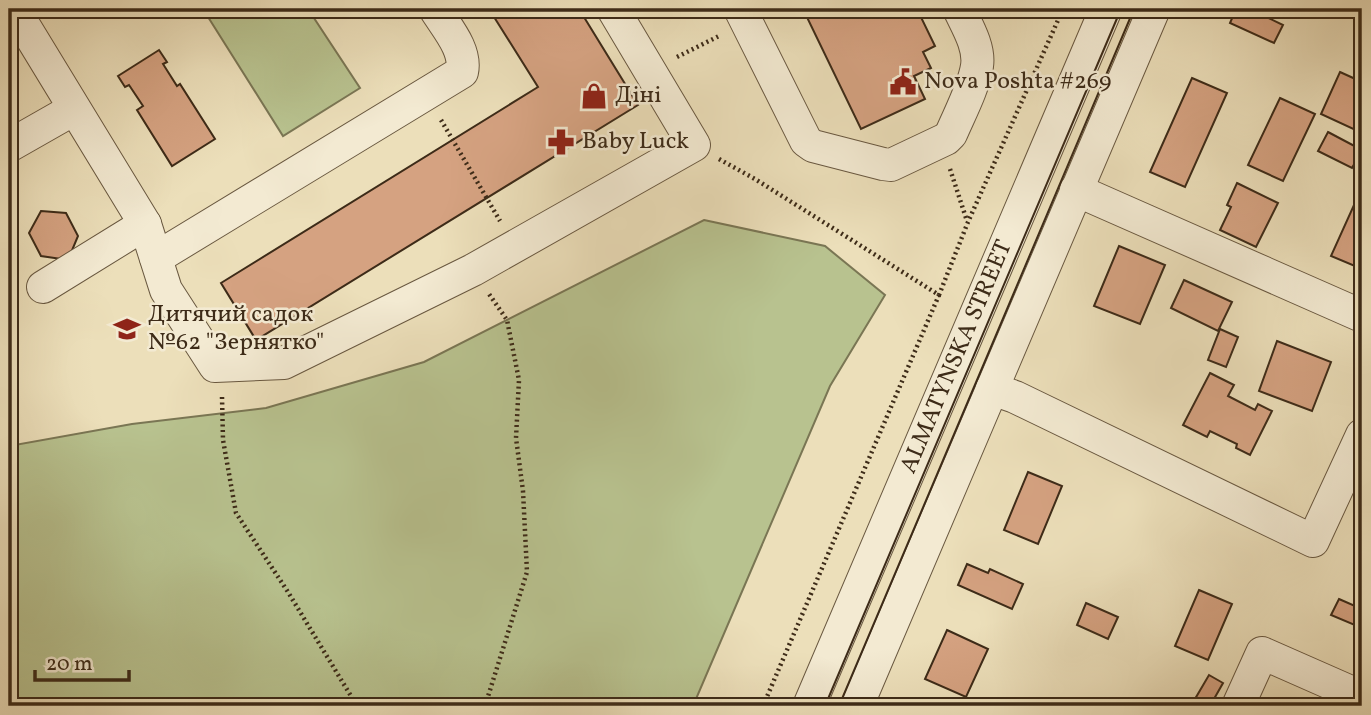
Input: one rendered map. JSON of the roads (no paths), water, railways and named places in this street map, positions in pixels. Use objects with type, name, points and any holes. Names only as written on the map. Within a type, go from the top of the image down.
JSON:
[{"type":"street","points":[[14,9],[145,225],[166,290],[215,366],[284,363],[473,270],[694,145],[613,9]]},
{"type":"street","points":[[156,258],[462,72],[464,62],[435,9]]},
{"type":"street","points":[[744,15],[802,134],[813,146],[891,165],[951,134],[977,66],[971,33],[959,9]]},
{"type":"street","name":"ALMATYNSKA STREET","points":[[808,706],[1106,9]]},
{"type":"street","name":"ALMATYNSKA STREET","points":[[857,706],[1154,9]]},
{"type":"street","points":[[9,146],[74,109]]},
{"type":"street","points":[[1076,190],[1362,316]]},
{"type":"street","points":[[43,287],[145,225]]},
{"type":"street","points":[[992,389],[1014,397],[1313,541],[1362,435]]},
{"type":"street","points":[[1238,706],[1262,653],[1362,697]]},
{"type":"tram line","points":[[825,706],[1121,9]]},
{"type":"tram line","points":[[839,706],[1134,9]]},
{"type":"place","name":"Nova Poshta #269","points":[[903,82]]},
{"type":"place","name":"Діні","points":[[594,96]]},
{"type":"place","name":"Baby Luck","points":[[561,142]]},
{"type":"place","name":"Дитячий садок №62 \"Зернятко\"","points":[[127,329]]}]
